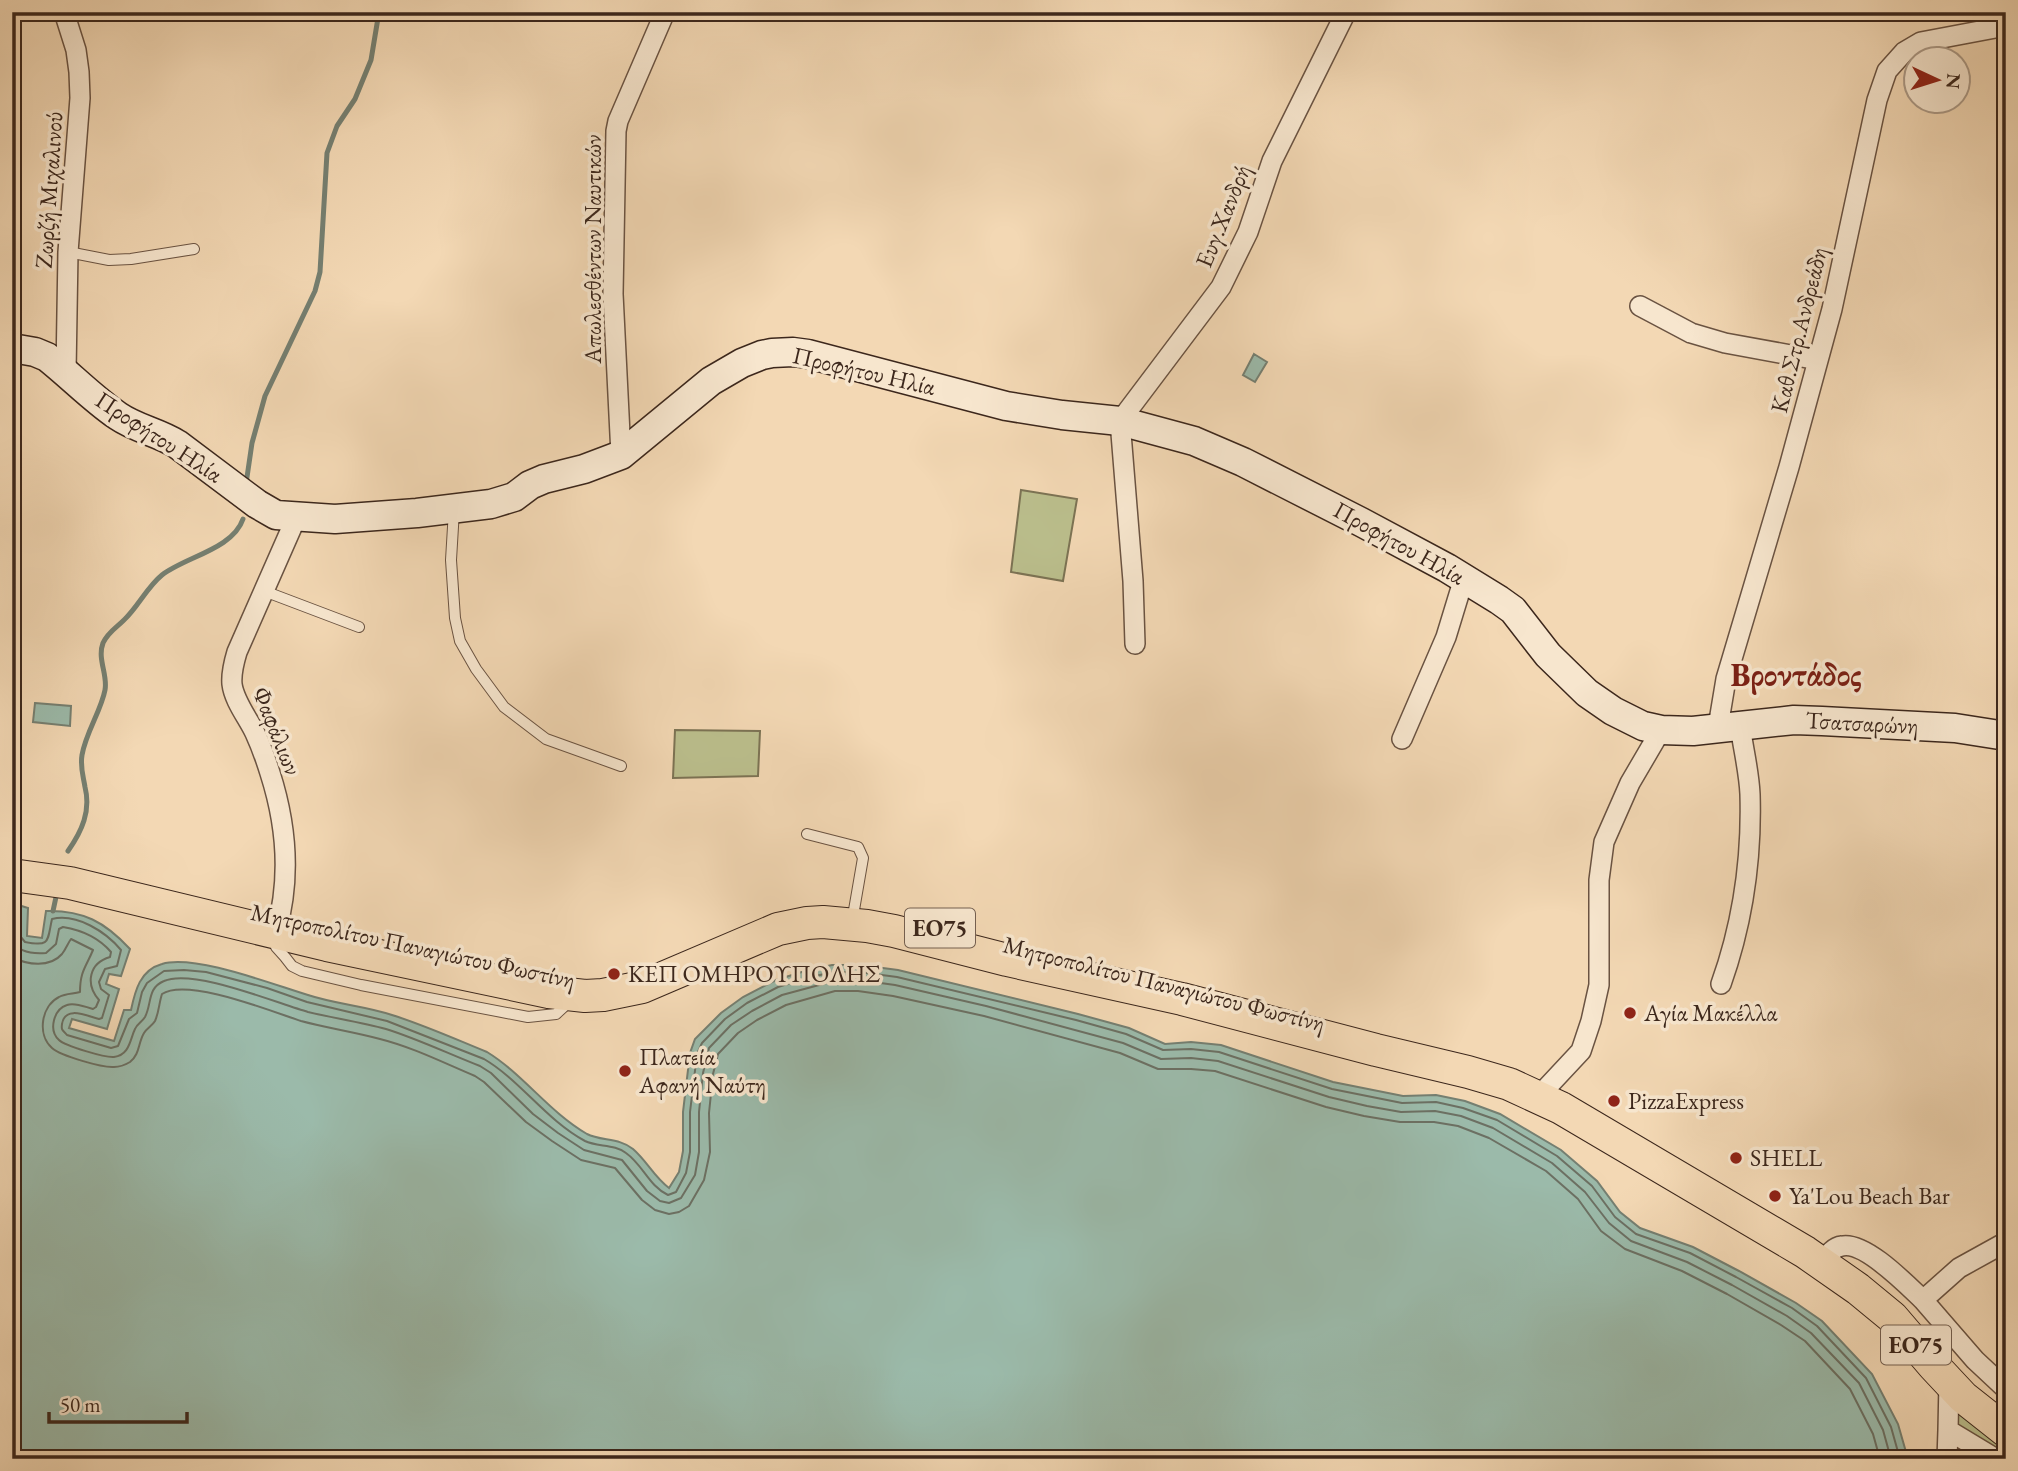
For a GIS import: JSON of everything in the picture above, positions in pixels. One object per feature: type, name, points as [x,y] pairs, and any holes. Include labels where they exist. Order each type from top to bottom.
[{"type":"main road","name":"Μητροπολίτου Παναγιώτου Φωστίνη","points":[[12,861],[73,870],[278,926],[525,987],[576,995],[603,995],[642,987],[778,929],[807,923],[852,924],[894,931],[1007,960],[1182,999],[1543,1092]]},
{"type":"main road","name":"Μητροπολίτου Παναγιώτου Φωστίνη","points":[[12,875],[70,883],[278,926],[583,982],[618,979],[637,974],[788,912],[815,909],[854,910],[898,917],[1018,949],[1187,986],[1514,1072],[1543,1092],[1695,1171],[1826,1259]]},
{"type":"main road","name":"ΕΟ75","points":[[1826,1259],[1892,1317],[1949,1382],[1980,1412],[2006,1431]]},
{"type":"main road","name":"ΕΟ75","points":[[1826,1259],[1866,1277],[1902,1308],[1973,1387],[2006,1414]]},
{"type":"street","name":"Ζωρζή Μιχαλινού","points":[[64,12],[76,50],[79,72],[79,111],[68,252],[66,372]]},
{"type":"street","name":"Απωλεσθέντων Ναυτικών","points":[[621,455],[612,294],[616,131],[665,12]]},
{"type":"street","name":"Ευγ.Χανδρή","points":[[1120,421],[1221,287],[1248,232],[1272,161],[1346,12]]},
{"type":"street","name":"Καθ.Στρ.Ανδρεάδη","points":[[1721,984],[1741,918],[1749,860],[1750,792],[1729,726],[1726,680],[1832,309],[1877,100],[1887,71],[1904,52],[1921,42],[2006,26]]},
{"type":"street","points":[[1640,306],[1691,333],[1726,343],[1818,360]]},
{"type":"street","name":"Προφήτου Ηλία","points":[[12,348],[47,357],[117,415],[140,428],[163,435],[276,515],[296,518],[335,519],[454,509],[504,501],[537,482],[621,455],[721,374],[762,355],[784,352],[808,354],[1006,406],[1120,421],[1215,449],[1350,516],[1464,578],[1513,610],[1548,655],[1587,693],[1613,711],[1643,726],[1661,730],[1693,731],[1729,726]]},
{"type":"street","points":[[1120,421],[1133,581],[1135,644]]},
{"type":"street","name":"Φαφάλιων","points":[[278,926],[285,894],[286,848],[282,815],[265,760],[232,685],[237,652],[296,518]]},
{"type":"street","points":[[1402,739],[1446,637],[1464,578]]},
{"type":"street","name":"Τσατσαρώνη","points":[[1729,726],[1822,720],[1955,728],[2006,736]]},
{"type":"street","points":[[1543,1092],[1581,1051],[1588,1031],[1599,985],[1598,880],[1604,842],[1630,783],[1661,730]]},
{"type":"street","points":[[1923,1300],[1959,1268],[2006,1242]]},
{"type":"street","points":[[1826,1259],[1838,1247],[1844,1245],[1860,1248],[1923,1300],[1975,1360],[2006,1389]]},
{"type":"street","points":[[1947,1459],[1949,1382]]},
{"type":"street","points":[[1948,1430],[1996,1459]]},
{"type":"lane","points":[[68,252],[109,260],[194,249]]},
{"type":"lane","points":[[454,509],[451,560],[454,618],[460,640],[476,669],[503,707],[546,739],[621,766]]},
{"type":"lane","points":[[264,591],[359,627]]},
{"type":"lane","points":[[807,834],[858,847],[863,858],[854,910]]},
{"type":"green space","points":[[1021,490],[1077,499],[1063,581],[1011,572]]},
{"type":"green space","points":[[675,730],[760,731],[758,776],[673,778]]},
{"type":"green space","points":[[1949,1382],[2006,1432],[2006,1459],[1951,1459],[1948,1430]]},
{"type":"water","points":[[1254,354],[1267,362],[1255,382],[1243,375]]},
{"type":"water","points":[[35,703],[71,706],[70,726],[33,722]]},
{"type":"water","points":[[12,903],[28,908],[27,936],[42,938],[46,911],[59,911],[82,915],[102,925],[130,949],[121,976],[109,974],[106,984],[119,989],[107,1029],[72,1019],[69,1028],[114,1041],[124,1010],[131,1010],[140,982],[148,971],[162,964],[194,963],[235,972],[318,998],[392,1015],[487,1052],[573,1125],[592,1136],[628,1145],[669,1188],[679,1172],[683,1151],[683,1112],[690,1053],[695,1039],[721,1013],[743,997],[776,980],[832,965],[860,965],[898,970],[1129,1028],[1165,1044],[1191,1042],[1221,1045],[1333,1082],[1403,1096],[1436,1095],[1465,1101],[1500,1114],[1561,1150],[1597,1181],[1620,1212],[1640,1228],[1693,1247],[1796,1303],[1822,1321],[1872,1374],[1898,1424],[1908,1459],[12,1459]]},
{"type":"waterway","points":[[246,484],[252,443],[265,396],[315,291],[320,272],[327,153],[337,126],[355,99],[371,60],[379,12]]},
{"type":"waterway","points":[[68,851],[86,813],[87,796],[81,759],[105,690],[101,655],[105,639],[162,575],[219,545],[238,529],[243,519]]},
{"type":"waterway","points":[[53,911],[56,897]]},
{"type":"place","name":"ΚΕΠ ΟΜΗΡΟΥΠΟΛΗΣ","points":[[614,974]]},
{"type":"place","name":"Αγία Μακέλλα","points":[[1630,1013]]},
{"type":"place","name":"Πλατεία Αφανή Ναύτη","points":[[625,1071]]},
{"type":"place","name":"PizzaExpress","points":[[1614,1101]]},
{"type":"place","name":"SHELL","points":[[1736,1158]]},
{"type":"place","name":"Ya'Lou Beach Bar","points":[[1775,1196]]},
{"type":"district","name":"Βροντάδος","points":[[1796,675]]}]
